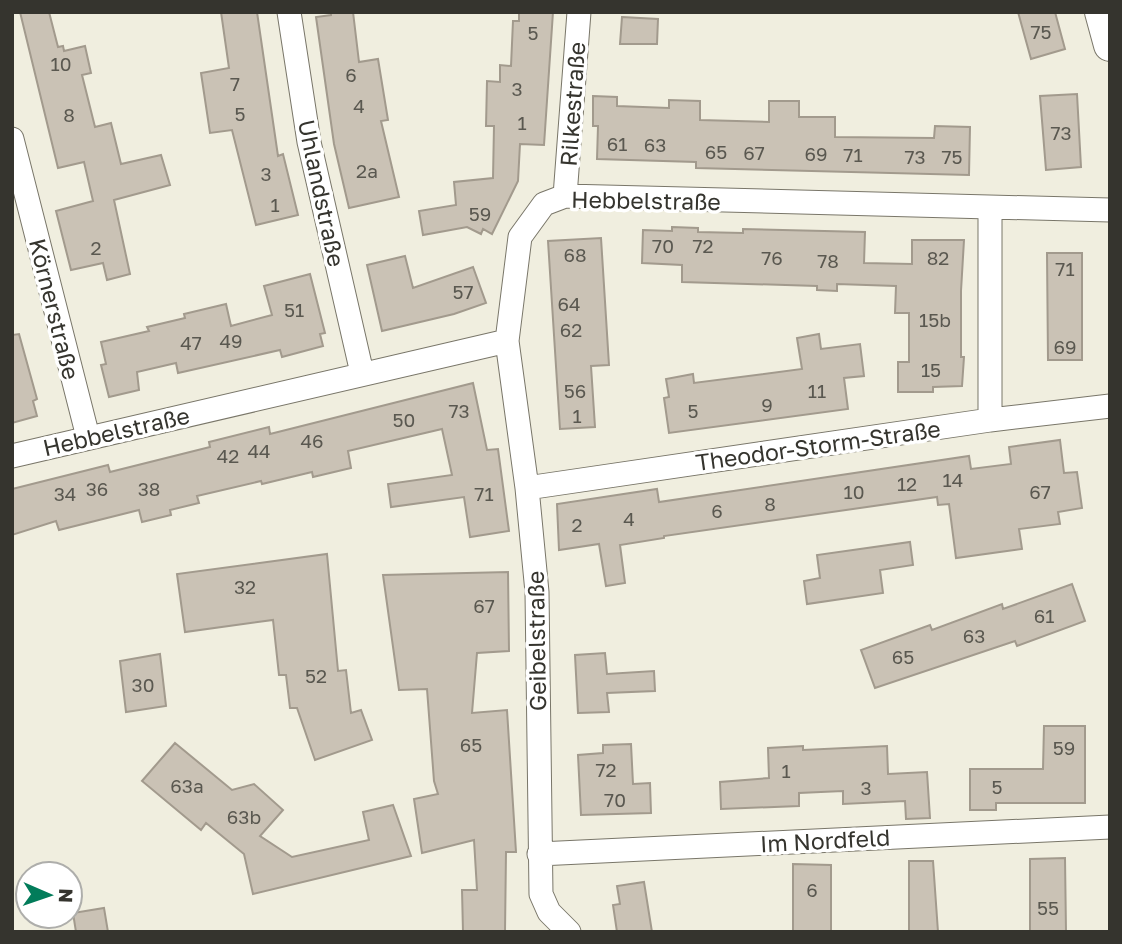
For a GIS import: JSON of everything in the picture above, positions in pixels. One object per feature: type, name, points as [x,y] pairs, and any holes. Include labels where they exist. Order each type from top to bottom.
[{"type":"street","name":"Uhlandstraße","points":[[289,12],[309,142],[362,373]]},
{"type":"street","name":"Rilkestraße","points":[[565,196],[579,12]]},
{"type":"street","points":[[1101,12],[1110,45]]},
{"type":"street","name":"Körnerstraße","points":[[12,139],[88,437]]},
{"type":"street","name":"Hebbelstraße","points":[[12,456],[507,341],[520,237],[544,204],[565,196],[1110,210]]},
{"type":"street","points":[[990,209],[990,420]]},
{"type":"street","name":"Geibelstraße","points":[[507,341],[527,488],[537,592],[541,894],[549,912],[569,932]]},
{"type":"street","name":"Theodor-Storm-Straße","points":[[527,488],[990,420],[1110,406]]},
{"type":"street","name":"Im Nordfeld","points":[[539,854],[1110,827]]},
{"type":"building","points":[[20,12],[49,12],[58,47],[63,46],[64,51],[85,46],[91,73],[82,75],[95,127],[111,123],[121,164],[161,155],[170,185],[114,200],[130,274],[107,280],[103,263],[71,270],[56,211],[93,201],[84,162],[58,168]]},
{"type":"building","points":[[221,12],[257,12],[278,156],[283,154],[298,215],[256,225],[232,130],[210,133],[201,73],[229,68]]},
{"type":"building","points":[[331,12],[353,12],[359,62],[378,59],[388,120],[381,121],[399,197],[349,208],[334,144],[316,17],[331,15]]},
{"type":"building","points":[[519,12],[553,12],[544,145],[520,144],[518,181],[492,234],[483,229],[481,234],[467,227],[423,235],[419,211],[456,205],[454,182],[493,178],[494,126],[486,126],[487,81],[500,82],[500,65],[511,66],[513,21],[519,21]]},
{"type":"building","points":[[1018,12],[1055,12],[1065,49],[1031,59]]},
{"type":"building","points":[[622,17],[658,19],[657,44],[620,44]]},
{"type":"building","points":[[1077,94],[1081,167],[1046,170],[1040,96]]},
{"type":"building","points":[[593,96],[617,97],[617,106],[669,108],[669,100],[700,101],[700,120],[769,122],[769,101],[799,101],[799,117],[835,117],[835,137],[934,138],[935,126],[970,127],[969,175],[696,168],[696,162],[597,159],[598,126],[593,126]]},
{"type":"building","points":[[672,227],[698,228],[698,232],[743,233],[743,229],[865,232],[864,263],[912,264],[912,240],[964,240],[961,291],[961,357],[964,357],[962,386],[933,387],[933,392],[898,392],[898,362],[909,362],[909,313],[895,313],[896,286],[837,284],[837,291],[817,290],[817,286],[682,282],[682,265],[642,263],[643,230],[672,231]]},
{"type":"building","points":[[601,238],[609,365],[591,366],[595,427],[560,429],[548,241]]},
{"type":"building","points":[[1047,253],[1082,253],[1082,360],[1048,360]]},
{"type":"building","points":[[405,256],[413,288],[473,267],[486,303],[454,314],[382,331],[367,265]]},
{"type":"building","points":[[310,274],[325,333],[320,334],[323,346],[282,357],[280,350],[178,373],[176,363],[137,372],[139,390],[109,397],[101,365],[106,364],[101,342],[149,331],[147,327],[185,318],[184,314],[226,304],[231,326],[272,315],[264,286]]},
{"type":"building","points":[[19,334],[37,399],[33,401],[37,416],[12,423],[12,335]]},
{"type":"building","points":[[819,334],[821,349],[860,344],[864,376],[844,378],[848,409],[669,433],[664,398],[669,397],[666,379],[693,374],[694,383],[802,369],[797,338]]},
{"type":"building","points":[[473,383],[487,450],[498,449],[509,531],[470,537],[464,497],[391,507],[388,484],[452,475],[442,429],[348,451],[351,468],[313,477],[312,472],[262,484],[261,481],[197,496],[199,503],[170,510],[171,515],[142,522],[139,510],[59,530],[56,521],[12,535],[12,489],[108,465],[110,472],[210,447],[209,442],[269,427],[270,434]]},
{"type":"building","points":[[1060,440],[1064,473],[1077,472],[1082,508],[1058,512],[1060,524],[1019,529],[1022,549],[956,558],[949,504],[938,505],[937,497],[664,536],[620,545],[625,583],[606,586],[599,544],[559,550],[557,504],[657,489],[659,502],[969,456],[971,469],[1011,464],[1009,447]]},
{"type":"building","points":[[910,542],[913,565],[880,570],[883,593],[807,604],[804,581],[820,578],[817,555]]},
{"type":"building","points":[[327,554],[338,671],[346,670],[351,713],[361,710],[372,740],[315,760],[297,708],[290,708],[286,675],[279,675],[273,620],[185,632],[177,574]]},
{"type":"building","points":[[508,572],[509,651],[477,653],[472,713],[507,710],[516,852],[506,852],[505,932],[463,932],[462,890],[477,890],[474,840],[422,853],[414,799],[438,794],[434,781],[427,689],[399,690],[383,575]]},
{"type":"building","points":[[1072,584],[1085,621],[1017,646],[1015,641],[875,688],[861,650],[930,625],[932,630],[1002,604],[1003,609]]},
{"type":"building","points":[[605,653],[607,674],[654,671],[655,691],[607,693],[609,712],[578,713],[575,655]]},
{"type":"building","points":[[160,654],[166,706],[126,712],[120,661]]},
{"type":"building","points":[[1044,726],[1085,726],[1085,803],[996,803],[996,810],[970,810],[970,769],[1043,769]]},
{"type":"building","points":[[175,743],[232,790],[254,784],[283,810],[260,836],[292,857],[369,840],[363,812],[393,805],[411,856],[253,894],[244,854],[206,823],[201,830],[142,781]]},
{"type":"building","points":[[631,744],[633,784],[650,783],[651,813],[581,815],[578,755],[603,753],[603,745]]},
{"type":"building","points":[[803,746],[803,750],[887,746],[888,774],[927,772],[930,818],[906,819],[905,801],[843,804],[843,791],[799,793],[799,806],[721,809],[720,782],[769,778],[768,748]]},
{"type":"building","points":[[1065,858],[1066,932],[1030,932],[1030,859]]},
{"type":"building","points":[[909,861],[933,861],[938,932],[909,932]]},
{"type":"building","points":[[793,864],[831,865],[831,932],[793,932]]},
{"type":"building","points":[[644,882],[652,932],[617,932],[613,905],[620,904],[617,886]]},
{"type":"building","points":[[104,908],[108,932],[76,932],[84,930],[84,911]]}]
